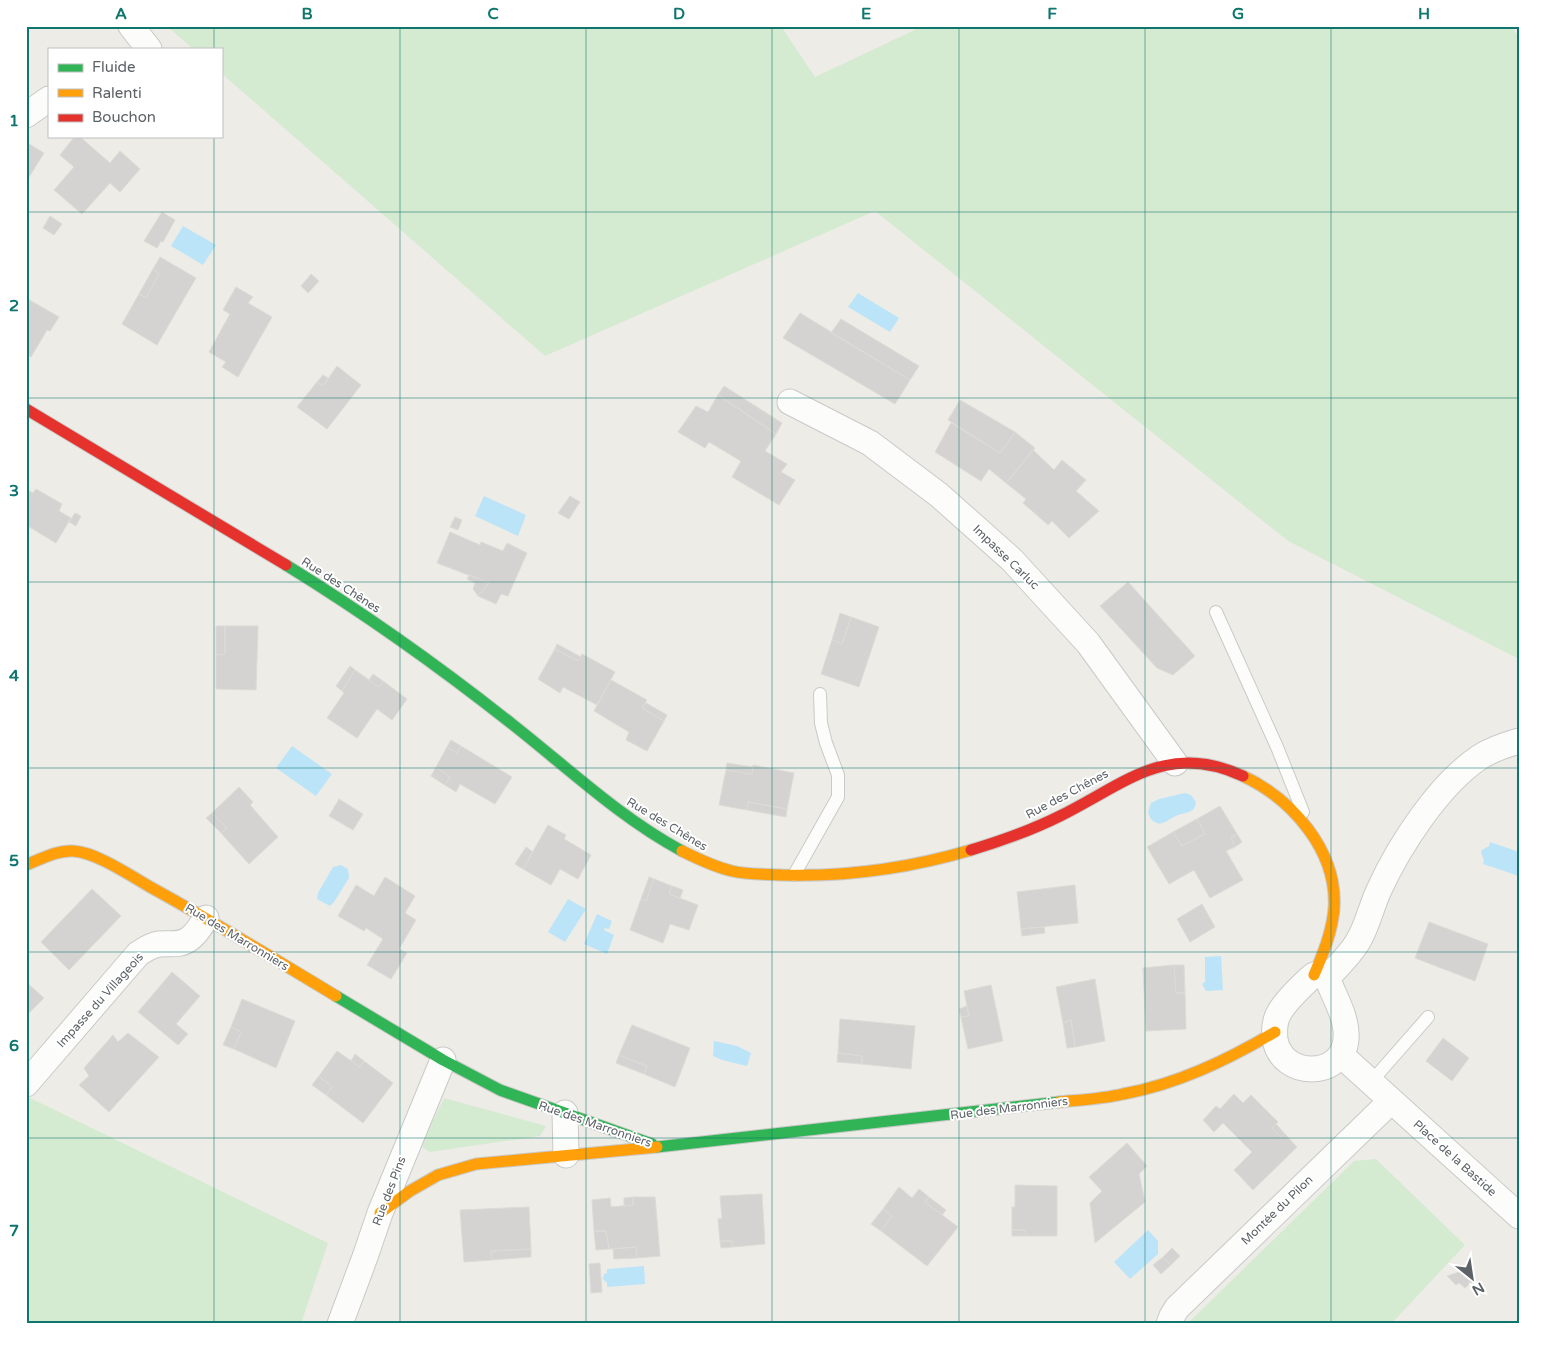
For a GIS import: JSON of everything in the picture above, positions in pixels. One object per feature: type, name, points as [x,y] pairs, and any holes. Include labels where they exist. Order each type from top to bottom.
[{"type":"street","points":[[131,26],[148,48]]},
{"type":"street","points":[[26,115],[48,99]]},
{"type":"street","name":"Impasse Carluc","points":[[790,402],[870,443],[897,462],[971,523],[1012,560],[1088,643],[1175,763]]},
{"type":"street","name":"Rue des Chênes","points":[[26,409],[341,599],[513,725],[605,801],[639,826],[696,859],[714,867],[753,874],[813,875],[868,872],[959,854],[1018,834],[1078,806],[1126,779],[1156,768],[1175,763],[1208,764],[1237,773],[1254,781],[1293,810],[1311,833],[1326,861],[1333,884],[1334,897],[1332,925],[1320,976]]},
{"type":"street","points":[[1320,976],[1346,1028],[1346,1040],[1341,1055],[1325,1067],[1313,1070],[1301,1069],[1281,1055],[1276,1044],[1276,1017],[1282,1008],[1358,942],[1383,881],[1411,834],[1439,796],[1479,758],[1504,745],[1519,741]]},
{"type":"street","name":"Rue des Marronniers","points":[[26,865],[60,852],[84,853],[120,869],[206,918],[443,1060],[507,1094],[662,1147],[1121,1095],[1161,1085],[1206,1070],[1275,1032]]},
{"type":"street","name":"Impasse du Villageois","points":[[26,1084],[138,954],[150,946],[178,944],[188,941],[195,935],[206,918]]},
{"type":"street","points":[[1341,1055],[1391,1100]]},
{"type":"street","name":"Rue des Pins","points":[[342,1322],[380,1213],[443,1060]]},
{"type":"street","name":"Place de la Bastide","points":[[1391,1100],[1519,1216]]},
{"type":"street","name":"Montée du Pilon","points":[[1169,1324],[1177,1308],[1391,1100]]},
{"type":"street","points":[[565,1113],[566,1155]]},
{"type":"street","points":[[380,1213],[429,1180],[452,1170],[476,1164],[662,1147]]},
{"type":"lane","points":[[1216,612],[1278,747],[1311,833]]},
{"type":"lane","points":[[794,875],[838,797],[838,775],[826,744],[821,723],[820,694]]},
{"type":"lane","points":[[1371,1082],[1428,1017]]},
{"type":"green space","points":[[167,26],[781,26],[815,77],[923,26],[1511,26],[1519,37],[1519,659],[1288,541],[875,211],[545,356],[222,74],[222,48],[192,48]]},
{"type":"green space","points":[[26,1096],[328,1243],[301,1324],[26,1324]]},
{"type":"green space","points":[[444,1098],[546,1126],[540,1136],[430,1152],[423,1148],[422,1143]]},
{"type":"green space","points":[[1376,1159],[1465,1245],[1391,1324],[1187,1324],[1354,1161]]},
{"type":"water","points":[[183,226],[216,245],[203,265],[171,246]]},
{"type":"water","points":[[858,293],[899,318],[890,332],[848,307]]},
{"type":"water","points":[[484,496],[526,515],[518,536],[475,516]]},
{"type":"water","points":[[292,746],[332,774],[316,796],[276,768]]},
{"type":"water","points":[[1185,793],[1191,795],[1196,802],[1192,810],[1161,823],[1157,823],[1150,818],[1148,812],[1151,803],[1159,799]]},
{"type":"water","points":[[1490,842],[1519,852],[1519,876],[1483,864],[1484,860],[1481,853],[1482,850],[1489,846]]},
{"type":"water","points":[[341,865],[348,869],[349,878],[330,906],[317,899],[318,893],[333,867]]},
{"type":"water","points":[[568,899],[586,909],[565,942],[548,932]]},
{"type":"water","points":[[597,914],[612,921],[609,929],[605,928],[604,930],[614,935],[607,954],[584,944]]},
{"type":"water","points":[[1221,956],[1223,990],[1206,991],[1202,984],[1205,982],[1205,957]]},
{"type":"water","points":[[714,1041],[737,1046],[751,1053],[747,1066],[713,1056]]},
{"type":"water","points":[[1148,1230],[1158,1241],[1158,1254],[1130,1279],[1114,1262]]},
{"type":"water","points":[[644,1266],[645,1284],[607,1287],[607,1283],[603,1279],[607,1269]]},
{"type":"building","points":[[73,138],[81,138],[110,163],[120,151],[140,169],[120,192],[110,183],[82,214],[54,190],[74,167],[60,155]]},
{"type":"building","points":[[26,142],[44,153],[26,182]]},
{"type":"building","points":[[162,212],[175,220],[163,242],[161,241],[157,248],[144,241]]},
{"type":"building","points":[[50,216],[62,224],[54,235],[43,228]]},
{"type":"building","points":[[160,257],[196,278],[157,345],[122,324],[139,294],[146,298],[159,274],[153,269]]},
{"type":"building","points":[[153,269],[159,274],[146,298],[139,294]]},
{"type":"building","points":[[311,274],[319,281],[308,293],[301,286]]},
{"type":"building","points":[[236,287],[253,297],[248,303],[272,317],[238,377],[222,367],[226,362],[209,352],[230,314],[223,310]]},
{"type":"building","points":[[26,298],[59,317],[50,331],[47,330],[31,357],[26,354]]},
{"type":"building","points":[[800,313],[910,380],[895,404],[783,338]]},
{"type":"building","points":[[841,319],[919,366],[910,380],[831,333]]},
{"type":"building","points":[[337,366],[361,385],[327,429],[297,407],[317,382],[323,386]]},
{"type":"building","points":[[323,375],[328,378],[323,386],[317,382]]},
{"type":"building","points":[[724,386],[782,423],[776,434],[718,395]]},
{"type":"building","points":[[718,395],[776,434],[765,451],[787,464],[781,472],[795,480],[779,505],[732,477],[741,461],[709,442],[705,448],[678,432],[696,406],[708,412]]},
{"type":"building","points":[[960,400],[1015,432],[1000,453],[948,420]]},
{"type":"building","points":[[951,423],[1000,453],[1015,432],[1035,448],[1006,483],[989,469],[981,481],[935,452]]},
{"type":"building","points":[[1033,450],[1054,470],[1062,460],[1086,480],[1076,491],[1099,511],[1069,538],[1052,521],[1048,525],[1023,503],[1026,499],[1006,483]]},
{"type":"building","points":[[26,489],[33,493],[36,489],[62,504],[59,511],[71,518],[56,543],[26,525]]},
{"type":"building","points":[[570,496],[580,502],[569,519],[558,513]]},
{"type":"building","points":[[75,513],[81,516],[76,526],[69,522]]},
{"type":"building","points":[[455,517],[462,520],[458,530],[450,527]]},
{"type":"building","points":[[450,532],[480,545],[481,542],[503,551],[507,543],[527,553],[508,596],[501,594],[496,604],[478,596],[489,583],[437,563]]},
{"type":"building","points":[[470,575],[489,583],[478,596],[473,589],[475,583],[467,579]]},
{"type":"building","points":[[1128,582],[1195,656],[1173,675],[1157,668],[1100,606]]},
{"type":"building","points":[[840,613],[851,617],[842,644],[832,640]]},
{"type":"building","points":[[851,617],[879,627],[859,687],[821,674],[832,640],[842,644]]},
{"type":"building","points":[[216,626],[225,626],[225,654],[216,655]]},
{"type":"building","points":[[225,626],[258,626],[256,690],[216,689],[216,655],[225,654]]},
{"type":"building","points":[[557,644],[581,657],[578,661],[555,649]]},
{"type":"building","points":[[555,649],[578,661],[582,654],[615,672],[597,705],[563,687],[560,693],[538,679]]},
{"type":"building","points":[[350,666],[355,670],[342,691],[336,686]]},
{"type":"building","points":[[355,670],[379,687],[383,681],[407,699],[392,720],[377,709],[357,738],[327,718],[344,693],[342,691]]},
{"type":"building","points":[[373,674],[383,681],[379,687],[369,680]]},
{"type":"building","points":[[611,680],[647,700],[642,708],[664,721],[647,751],[626,740],[629,732],[594,711]]},
{"type":"building","points":[[646,703],[667,715],[664,721],[642,708]]},
{"type":"building","points":[[451,740],[461,746],[457,753],[447,747]]},
{"type":"building","points":[[461,746],[512,777],[495,804],[460,784],[456,792],[445,785],[450,777],[436,767],[447,747],[457,753]]},
{"type":"building","points":[[727,763],[753,767],[752,774],[726,770]]},
{"type":"building","points":[[753,765],[794,773],[787,809],[748,802],[747,810],[719,805],[726,770],[752,774]]},
{"type":"building","points":[[436,767],[450,777],[445,785],[431,776]]},
{"type":"building","points":[[239,787],[253,802],[250,805],[278,837],[249,864],[221,833],[227,828],[212,813]]},
{"type":"building","points":[[339,799],[363,814],[353,830],[329,816]]},
{"type":"building","points":[[748,802],[787,809],[786,817],[747,810]]},
{"type":"building","points":[[1220,806],[1237,834],[1231,838],[1235,847],[1226,851],[1243,880],[1210,898],[1194,870],[1169,884],[1147,847],[1173,832],[1182,846],[1205,834],[1197,819]]},
{"type":"building","points":[[212,813],[227,828],[221,833],[206,818]]},
{"type":"building","points":[[1197,819],[1205,834],[1182,846],[1173,832]]},
{"type":"building","points":[[548,825],[566,835],[564,839],[591,855],[578,879],[560,869],[551,885],[523,869]]},
{"type":"building","points":[[1237,834],[1242,842],[1235,847],[1231,838]]},
{"type":"building","points":[[526,847],[533,852],[523,869],[515,864]]},
{"type":"building","points":[[385,877],[415,896],[405,913],[416,920],[399,949],[407,953],[391,979],[367,965],[383,939],[366,928],[364,931],[338,916],[356,885],[374,896]]},
{"type":"building","points":[[649,877],[654,879],[646,901],[641,899]]},
{"type":"building","points":[[654,879],[672,886],[669,894],[698,905],[689,930],[670,924],[663,943],[630,930],[641,899],[646,901]]},
{"type":"building","points":[[1075,885],[1078,923],[1021,929],[1017,892]]},
{"type":"building","points":[[672,886],[683,890],[680,898],[669,894]]},
{"type":"building","points":[[92,889],[121,916],[69,970],[41,942]]},
{"type":"building","points":[[1202,904],[1215,927],[1190,942],[1177,919]]},
{"type":"building","points":[[1429,922],[1488,944],[1475,981],[1415,958]]},
{"type":"building","points":[[1044,927],[1045,933],[1022,936],[1021,929]]},
{"type":"building","points":[[1174,965],[1176,993],[1185,993],[1186,1029],[1146,1031],[1143,968]]},
{"type":"building","points":[[1174,965],[1184,965],[1185,993],[1176,993]]},
{"type":"building","points":[[172,972],[200,996],[176,1024],[188,1034],[178,1045],[138,1012]]},
{"type":"building","points":[[1095,979],[1105,1041],[1075,1047],[1071,1020],[1063,1023],[1056,987]]},
{"type":"building","points":[[26,982],[44,998],[26,1016]]},
{"type":"building","points":[[991,985],[1003,1041],[968,1049],[961,1017],[969,1016],[964,991]]},
{"type":"building","points":[[242,999],[295,1021],[276,1068],[234,1049],[241,1032],[231,1027]]},
{"type":"building","points":[[967,1006],[969,1016],[961,1017],[959,1009]]},
{"type":"building","points":[[840,1019],[915,1026],[911,1069],[862,1064],[862,1056],[838,1053]]},
{"type":"building","points":[[1071,1020],[1075,1047],[1067,1048],[1063,1023]]},
{"type":"building","points":[[632,1025],[690,1048],[675,1087],[644,1074],[647,1066],[619,1055]]},
{"type":"building","points":[[231,1027],[241,1032],[234,1049],[223,1045]]},
{"type":"building","points":[[128,1033],[159,1057],[109,1112],[79,1085],[89,1076],[84,1068],[113,1035],[118,1042]]},
{"type":"building","points":[[1443,1038],[1469,1058],[1452,1081],[1426,1061]]},
{"type":"building","points":[[337,1051],[360,1067],[364,1061],[393,1083],[363,1123],[326,1095],[332,1087],[319,1076]]},
{"type":"building","points":[[838,1053],[862,1056],[862,1064],[837,1062]]},
{"type":"building","points":[[355,1054],[364,1061],[360,1067],[351,1061]]},
{"type":"building","points":[[619,1055],[647,1066],[644,1074],[616,1063]]},
{"type":"building","points":[[319,1076],[332,1087],[326,1095],[312,1085]]},
{"type":"building","points":[[1234,1094],[1243,1103],[1251,1095],[1278,1122],[1272,1128],[1281,1138],[1285,1134],[1297,1147],[1253,1190],[1234,1170],[1252,1152],[1223,1123],[1214,1132],[1203,1120],[1216,1106],[1220,1109]]},
{"type":"building","points":[[1276,1124],[1285,1134],[1281,1138],[1272,1128]]},
{"type":"building","points":[[1127,1143],[1147,1166],[1139,1174],[1145,1202],[1095,1243],[1090,1203],[1102,1191],[1089,1177]]},
{"type":"building","points":[[1015,1185],[1057,1186],[1057,1236],[1026,1236],[1025,1230],[1012,1230],[1012,1207],[1015,1207]]},
{"type":"building","points":[[899,1187],[912,1198],[919,1189],[929,1197],[925,1202],[958,1227],[927,1266],[881,1231],[892,1216],[883,1209]]},
{"type":"building","points":[[762,1194],[765,1244],[733,1247],[732,1241],[720,1241],[718,1219],[722,1218],[720,1196]]},
{"type":"building","points":[[633,1197],[633,1205],[624,1206],[624,1198]]},
{"type":"building","points":[[633,1197],[655,1197],[660,1256],[637,1258],[636,1247],[609,1249],[606,1231],[594,1231],[592,1200],[610,1198],[611,1207],[633,1205]]},
{"type":"building","points":[[929,1197],[946,1210],[942,1215],[925,1202]]},
{"type":"building","points":[[529,1207],[531,1249],[491,1251],[492,1260],[464,1262],[460,1210]]},
{"type":"building","points":[[883,1209],[892,1216],[881,1231],[871,1224]]},
{"type":"building","points":[[1012,1230],[1025,1230],[1026,1236],[1012,1236]]},
{"type":"building","points":[[594,1231],[606,1231],[609,1249],[596,1250]]},
{"type":"building","points":[[720,1241],[732,1241],[733,1247],[721,1248]]},
{"type":"building","points":[[636,1247],[637,1258],[614,1259],[613,1249]]},
{"type":"building","points":[[1172,1248],[1180,1256],[1171,1265],[1163,1257]]},
{"type":"building","points":[[531,1249],[531,1257],[492,1260],[491,1251]]},
{"type":"building","points":[[1163,1257],[1171,1265],[1161,1274],[1153,1265]]},
{"type":"building","points":[[600,1263],[602,1292],[591,1293],[589,1264]]},
{"type":"building","points":[[1462,1271],[1473,1281],[1465,1288],[1459,1283],[1456,1285],[1447,1276]]},
{"type":"traffic: fast","points":[[286,565],[373,621],[429,661],[512,724],[615,807],[659,838],[682,851]]},
{"type":"traffic: fast","points":[[336,996],[443,1060],[500,1090],[652,1144]]},
{"type":"traffic: fast","points":[[657,1147],[1059,1102]]},
{"type":"traffic: slow","points":[[1243,776],[1278,798],[1294,813],[1320,847],[1328,867],[1333,888],[1333,918],[1327,943],[1314,975]]},
{"type":"traffic: slow","points":[[682,851],[713,865],[738,872],[806,875],[877,870],[925,862],[971,850]]},
{"type":"traffic: slow","points":[[26,865],[49,855],[67,851],[82,852],[103,860],[336,996]]},
{"type":"traffic: slow","points":[[1059,1102],[1107,1097],[1163,1084],[1202,1070],[1275,1032]]},
{"type":"traffic: slow","points":[[380,1213],[410,1191],[438,1175],[476,1164],[657,1147]]},
{"type":"traffic: jam","points":[[26,409],[286,565]]},
{"type":"traffic: jam","points":[[971,850],[1038,826],[1126,780],[1168,765],[1191,763],[1216,766],[1243,776]]}]
